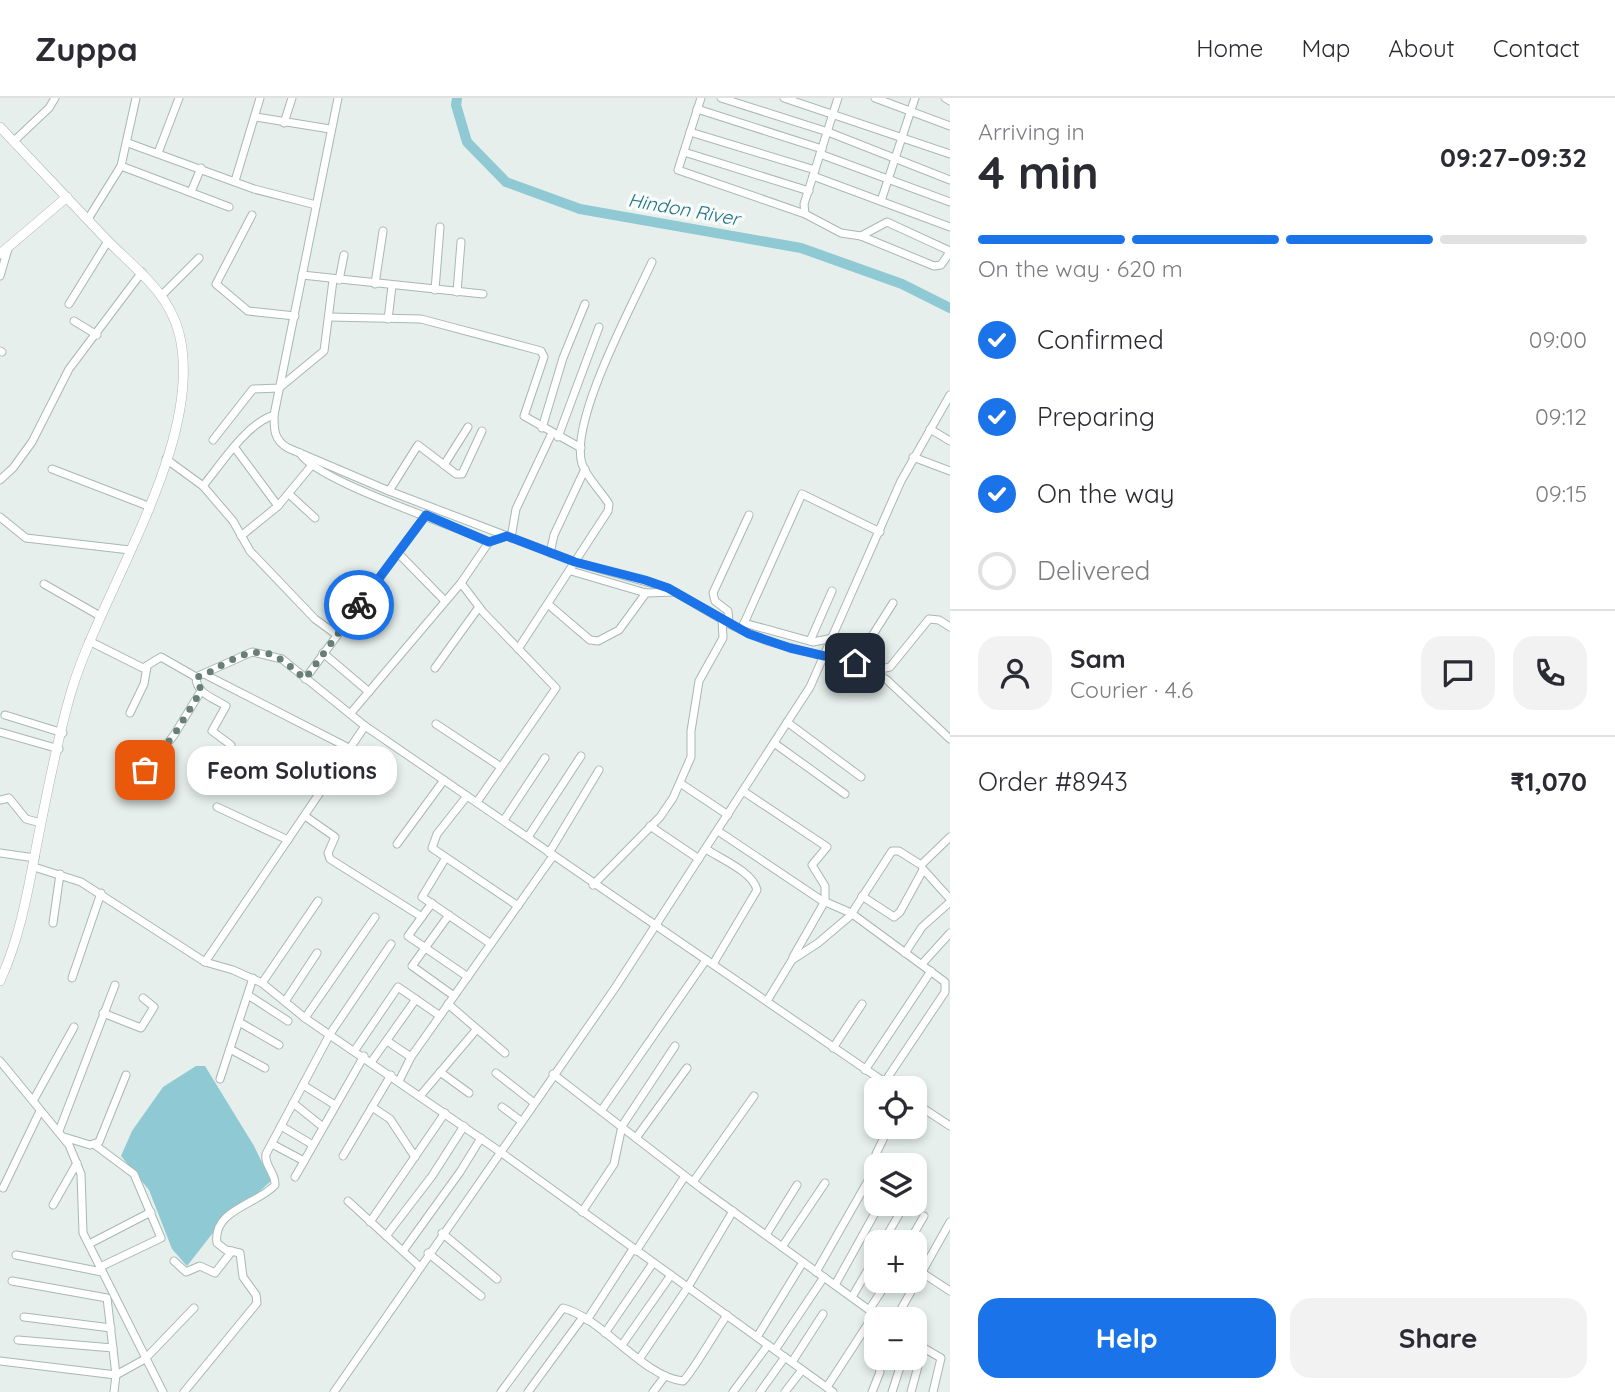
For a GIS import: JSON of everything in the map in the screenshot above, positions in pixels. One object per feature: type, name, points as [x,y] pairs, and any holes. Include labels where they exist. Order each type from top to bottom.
[{"type":"street","points":[[14,141],[49,108],[55,98]]},
{"type":"street","points":[[88,219],[121,166],[136,98]]},
{"type":"street","points":[[158,153],[179,98]]},
{"type":"street","points":[[235,181],[261,98]]},
{"type":"street","points":[[284,123],[292,98]]},
{"type":"street","points":[[338,98],[274,415],[274,429],[278,440],[389,491],[509,537],[575,562],[645,580],[674,592],[726,621],[810,641],[822,642],[833,638]]},
{"type":"street","points":[[701,98],[678,170],[681,173],[806,214],[841,233],[861,236],[934,266],[942,265],[949,256],[887,222],[861,236]]},
{"type":"street","points":[[721,98],[828,132],[950,180]]},
{"type":"street","points":[[784,98],[834,112],[950,154]]},
{"type":"street","points":[[806,214],[808,191],[838,98]]},
{"type":"street","points":[[875,98],[950,127]]},
{"type":"street","points":[[881,201],[915,98]]},
{"type":"street","points":[[945,98],[950,101]]},
{"type":"street","points":[[697,109],[821,152],[950,202]]},
{"type":"street","points":[[256,117],[330,129]]},
{"type":"street","points":[[0,127],[108,241],[142,272],[161,296],[178,332],[183,363],[179,410],[166,459],[130,550],[89,641],[72,689],[19,933],[0,982]]},
{"type":"street","points":[[690,132],[814,173],[950,227]]},
{"type":"street","points":[[128,143],[235,181],[316,205]]},
{"type":"street","points":[[684,152],[808,191]]},
{"type":"street","points":[[121,166],[229,207]]},
{"type":"street","points":[[191,192],[201,167]]},
{"type":"street","points":[[0,276],[4,252],[42,215],[67,197]]},
{"type":"street","points":[[252,215],[216,284],[248,311],[295,316]]},
{"type":"street","points":[[435,290],[439,227]]},
{"type":"street","points":[[375,284],[383,231]]},
{"type":"street","points":[[69,304],[108,241]]},
{"type":"street","points":[[457,292],[461,242]]},
{"type":"street","points":[[213,440],[253,389],[279,388],[324,351],[336,280],[344,255]]},
{"type":"street","points":[[161,296],[199,258]]},
{"type":"street","points":[[518,649],[608,511],[609,504],[585,469],[581,448],[592,400],[604,365],[652,262]]},
{"type":"street","points":[[0,480],[26,451],[42,424],[57,387],[82,350],[97,335],[142,272]]},
{"type":"street","points":[[302,275],[483,294]]},
{"type":"street","points":[[388,319],[393,286]]},
{"type":"street","points":[[542,428],[563,358],[585,304]]},
{"type":"street","points":[[329,317],[421,319],[541,351],[544,357],[524,416],[581,448]]},
{"type":"street","points":[[74,321],[97,335]]},
{"type":"street","points":[[509,537],[516,509],[555,435],[599,327]]},
{"type":"street","points":[[334,1392],[656,927],[787,722],[826,656],[913,457],[950,394]]},
{"type":"street","points":[[203,486],[261,419],[274,415]]},
{"type":"street","points":[[444,465],[468,427]]},
{"type":"street","points":[[930,429],[950,441]]},
{"type":"street","points":[[389,491],[415,446],[421,446],[456,474],[462,474],[482,431]]},
{"type":"street","points":[[235,448],[278,506]]},
{"type":"street","points":[[300,452],[312,465],[358,488],[489,542],[509,537]]},
{"type":"street","points":[[913,457],[950,471]]},
{"type":"street","points":[[166,459],[203,486],[233,521],[250,551],[288,592],[337,635]]},
{"type":"street","points":[[241,536],[278,506],[312,465]]},
{"type":"street","points":[[52,469],[148,506]]},
{"type":"street","points":[[551,553],[554,536],[585,469]]},
{"type":"street","points":[[289,494],[315,518]]},
{"type":"street","points":[[743,626],[796,501],[802,494],[880,532]]},
{"type":"street","points":[[305,679],[426,515]]},
{"type":"street","points":[[593,885],[666,809],[691,757],[691,731],[699,681],[723,638],[728,611],[715,601],[713,593],[749,515]]},
{"type":"street","points":[[0,517],[26,538],[130,550]]},
{"type":"street","points":[[350,714],[461,583],[489,542]]},
{"type":"street","points":[[398,554],[445,601]]},
{"type":"street","points":[[571,571],[646,593],[674,592]]},
{"type":"street","points":[[461,583],[479,607],[552,683],[556,692],[477,802]]},
{"type":"street","points":[[44,584],[100,616]]},
{"type":"street","points":[[810,641],[832,591]]},
{"type":"street","points":[[549,605],[590,640],[598,642],[619,630],[646,593]]},
{"type":"street","points":[[871,671],[867,644],[893,604]]},
{"type":"street","points":[[435,668],[479,607]]},
{"type":"street","points":[[871,671],[890,667],[929,619],[939,620],[950,627]]},
{"type":"street","points":[[743,626],[779,645],[826,656],[871,671],[887,680],[950,739]]},
{"type":"street","points":[[89,641],[143,668],[158,658],[166,658],[197,677],[201,691],[227,708],[212,731],[228,742],[232,749],[218,774]]},
{"type":"street","points":[[197,677],[206,675],[244,654],[260,652],[282,659],[365,726],[874,1076]]},
{"type":"street","points":[[323,653],[369,692]]},
{"type":"street","points":[[131,713],[144,684],[147,667]]},
{"type":"street","points":[[206,675],[349,748]]},
{"type":"street","points":[[135,785],[174,735],[201,691]]},
{"type":"street","points":[[5,715],[63,733]]},
{"type":"street","points":[[787,722],[861,777]]},
{"type":"street","points":[[436,724],[501,767]]},
{"type":"street","points":[[205,962],[365,726]]},
{"type":"street","points":[[0,732],[59,749]]},
{"type":"street","points":[[774,743],[845,794]]},
{"type":"street","points":[[253,755],[323,786]]},
{"type":"street","points":[[528,836],[582,756]]},
{"type":"street","points":[[504,820],[545,758]]},
{"type":"street","points":[[398,1081],[411,1057],[518,906],[598,770]]},
{"type":"street","points":[[397,844],[444,780]]},
{"type":"street","points":[[680,783],[728,815]]},
{"type":"street","points":[[744,790],[825,844],[825,851],[812,865],[825,886],[824,901],[767,1001]]},
{"type":"street","points":[[467,796],[432,844],[432,848],[444,859],[518,906]]},
{"type":"street","points":[[0,800],[9,798],[26,819],[41,823]]},
{"type":"street","points":[[217,807],[288,840]]},
{"type":"street","points":[[305,816],[335,837],[328,853],[330,859],[422,917]]},
{"type":"street","points":[[650,826],[699,859]]},
{"type":"street","points":[[718,831],[824,901],[851,914],[922,964],[948,986],[889,1076]]},
{"type":"street","points":[[862,896],[894,917],[900,912],[922,868],[950,837]]},
{"type":"street","points":[[601,1111],[709,962],[757,890],[755,882],[706,849]]},
{"type":"street","points":[[792,960],[818,943],[851,914],[892,850],[899,851],[922,868],[950,901],[922,927],[905,953]]},
{"type":"street","points":[[0,853],[34,863],[101,893],[205,962],[262,983],[305,1018],[372,1061],[481,1138],[830,1390],[864,1327]]},
{"type":"street","points":[[444,859],[422,897],[491,944]]},
{"type":"street","points":[[53,923],[60,874]]},
{"type":"street","points":[[72,978],[101,893]]},
{"type":"street","points":[[262,983],[318,901]]},
{"type":"street","points":[[432,903],[408,936],[468,977]]},
{"type":"street","points":[[449,915],[412,966],[454,996]]},
{"type":"street","points":[[305,1018],[375,917]]},
{"type":"street","points":[[922,964],[950,933]]},
{"type":"street","points":[[184,1392],[257,1303],[256,1295],[243,1277],[240,1253],[218,1243],[217,1236],[228,1216],[275,1185],[275,1177],[265,1161],[272,1144],[330,1034],[391,944]]},
{"type":"street","points":[[286,1000],[317,953]]},
{"type":"street","points":[[865,1070],[931,971]]},
{"type":"street","points":[[220,1079],[253,978]]},
{"type":"street","points":[[61,1134],[115,985]]},
{"type":"street","points":[[355,1050],[398,987],[440,1016]]},
{"type":"street","points":[[247,995],[288,1021]]},
{"type":"street","points":[[103,1013],[141,1028],[153,1007],[144,999]]},
{"type":"street","points":[[372,1061],[416,999]]},
{"type":"street","points":[[449,1004],[505,1053]]},
{"type":"street","points":[[834,1048],[862,1004]]},
{"type":"street","points":[[239,1022],[279,1045]]},
{"type":"street","points":[[33,1101],[74,1027]]},
{"type":"street","points":[[421,1096],[476,1030]]},
{"type":"street","points":[[387,1041],[411,1057]]},
{"type":"street","points":[[582,1212],[614,1164],[622,1126],[675,1046]]},
{"type":"street","points":[[230,1049],[265,1068]]},
{"type":"street","points":[[295,1177],[364,1056]]},
{"type":"street","points":[[0,1060],[61,1134],[76,1163],[82,1187],[81,1227],[163,1392]]},
{"type":"street","points":[[636,1138],[687,1068]]},
{"type":"street","points":[[440,1072],[469,1093]]},
{"type":"street","points":[[496,1073],[533,1102]]},
{"type":"street","points":[[553,1074],[693,1182],[865,1307]]},
{"type":"street","points":[[95,1145],[127,1075]]},
{"type":"street","points":[[343,1156],[391,1076]]},
{"type":"street","points":[[303,1085],[335,1105]]},
{"type":"street","points":[[693,1182],[754,1096]]},
{"type":"street","points":[[293,1103],[323,1126]]},
{"type":"street","points":[[372,1107],[390,1119],[415,1157]]},
{"type":"street","points":[[502,1107],[521,1121]]},
{"type":"street","points":[[3,1188],[40,1111]]},
{"type":"street","points":[[927,1111],[950,1126]]},
{"type":"street","points":[[370,1222],[445,1113]]},
{"type":"street","points":[[281,1126],[313,1145]]},
{"type":"street","points":[[386,1236],[432,1176],[464,1126]]},
{"type":"street","points":[[16,1255],[101,1270],[160,1241],[161,1236],[134,1174],[95,1145],[61,1134]]},
{"type":"street","points":[[403,1251],[481,1138]]},
{"type":"street","points":[[816,1272],[873,1172],[876,1154],[883,1139]]},
{"type":"street","points":[[272,1144],[304,1161]]},
{"type":"street","points":[[53,1205],[76,1163]]},
{"type":"street","points":[[528,1392],[585,1319],[685,1176]]},
{"type":"street","points":[[782,1247],[825,1183]]},
{"type":"street","points":[[766,1235],[797,1185]]},
{"type":"street","points":[[348,1201],[419,1266]]},
{"type":"street","points":[[640,1358],[688,1287],[733,1211]]},
{"type":"street","points":[[89,1244],[151,1212]]},
{"type":"street","points":[[835,1285],[873,1216]]},
{"type":"street","points":[[915,1230],[923,1216]]},
{"type":"street","points":[[927,1262],[950,1222]]},
{"type":"street","points":[[443,1233],[497,1279]]},
{"type":"street","points":[[173,1261],[186,1272],[200,1266],[215,1273],[232,1251]]},
{"type":"street","points":[[428,1253],[481,1296]]},
{"type":"street","points":[[757,1337],[803,1262]]},
{"type":"street","points":[[605,1332],[653,1263]]},
{"type":"street","points":[[622,1345],[671,1275]]},
{"type":"street","points":[[852,1297],[864,1276]]},
{"type":"street","points":[[927,1276],[950,1291]]},
{"type":"street","points":[[733,1392],[824,1277]]},
{"type":"street","points":[[12,1281],[104,1296],[110,1303],[116,1375],[114,1392]]},
{"type":"street","points":[[0,1361],[116,1375],[145,1360],[194,1308]]},
{"type":"street","points":[[501,1392],[560,1309],[566,1308],[585,1319],[665,1376],[683,1381],[689,1377],[702,1350],[727,1315]]},
{"type":"street","points":[[760,1392],[823,1314]]},
{"type":"street","points":[[24,1317],[111,1328]]},
{"type":"street","points":[[18,1340],[113,1348]]},
{"type":"street","points":[[927,1350],[941,1358],[933,1392]]},
{"type":"street","points":[[785,1392],[802,1370]]},
{"type":"street","points":[[872,1392],[880,1370]]},
{"type":"street","points":[[892,1392],[899,1370]]},
{"type":"street","points":[[911,1392],[917,1370]]},
{"type":"street","points":[[653,1392],[665,1376]]},
{"type":"water","points":[[196,1066],[205,1066],[254,1146],[271,1181],[212,1234],[187,1266],[172,1249],[149,1190],[121,1156],[132,1131],[163,1087]]},
{"type":"waterway","name":"Hindon River","points":[[457,98],[456,105],[467,142],[506,182],[580,209],[801,248],[902,284],[950,308]]},
{"type":"way so far","points":[[145,770],[174,735],[201,691],[197,677],[206,675],[244,654],[260,652],[276,655],[305,679],[359,605]]},
{"type":"place","name":"Feom Solutions","points":[[145,770]]},
{"type":"route","points":[[359,605],[426,515],[489,542],[507,536],[575,562],[645,580],[668,588],[749,634],[790,648],[855,663]]}]
